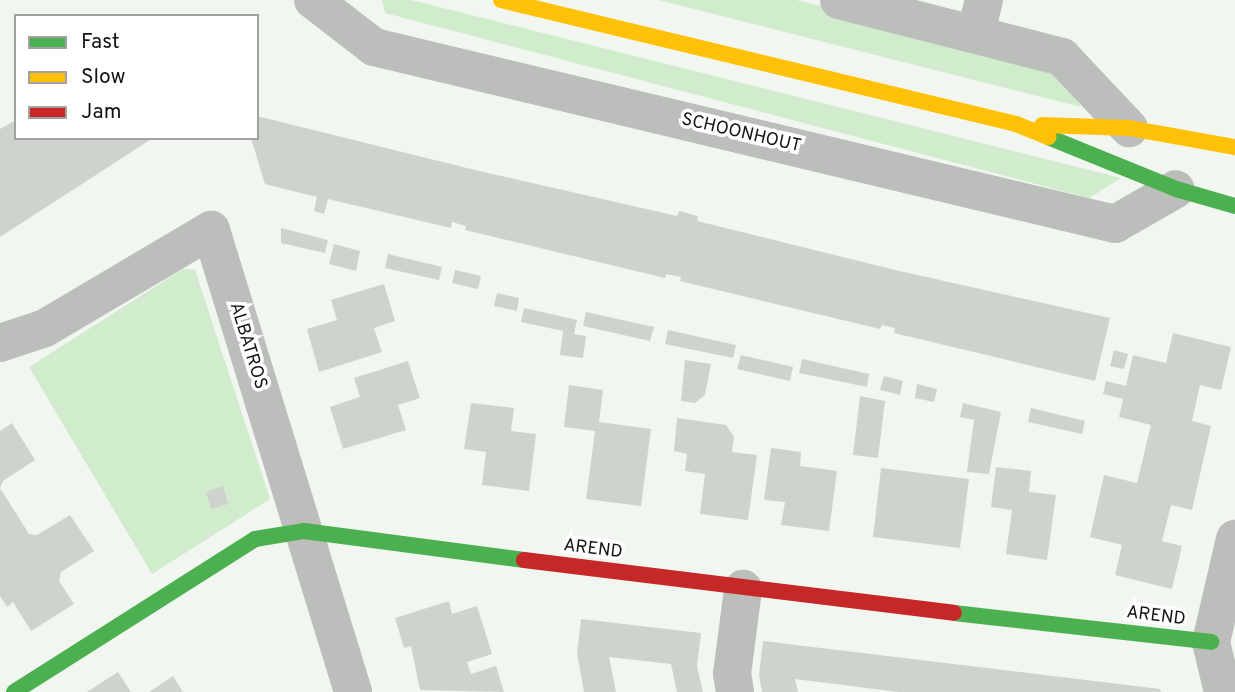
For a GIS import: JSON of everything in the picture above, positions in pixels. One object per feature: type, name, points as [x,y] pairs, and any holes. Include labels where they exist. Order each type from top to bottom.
[{"type":"street","name":"SCHOONHOUT","points":[[313,0],[374,47],[1115,223],[1176,189]]},
{"type":"street","points":[[501,0],[1016,124],[1176,189],[1235,206]]},
{"type":"street","points":[[839,0],[980,16],[1062,57],[1129,128]]},
{"type":"street","points":[[1016,124],[1129,128],[1235,147]]},
{"type":"street","name":"ALBATROS","points":[[0,343],[45,328],[211,230],[353,692]]},
{"type":"street","name":"AREND","points":[[14,692],[255,539],[304,531],[743,589],[1211,642]]},
{"type":"street","points":[[1223,692],[1211,642],[1235,539]]},
{"type":"street","points":[[735,692],[732,674],[743,589]]},
{"type":"green space","points":[[382,0],[411,0],[1121,178],[1089,198],[385,13]]},
{"type":"green space","points":[[658,0],[796,0],[1055,63],[1081,107]]},
{"type":"green space","points":[[183,269],[195,270],[270,499],[152,574],[29,367]]},
{"type":"building","points":[[259,116],[677,216],[679,211],[698,216],[697,221],[895,270],[1110,318],[1095,381],[894,333],[895,328],[882,325],[880,329],[680,281],[681,277],[666,274],[665,278],[465,230],[466,226],[452,222],[451,228],[328,199],[324,214],[314,211],[317,197],[265,184],[252,140],[259,140]]},
{"type":"building","points":[[14,121],[14,140],[150,140],[0,237],[0,129]]},
{"type":"building","points":[[281,228],[328,240],[325,253],[281,243]]},
{"type":"building","points":[[334,244],[360,251],[356,271],[329,264]]},
{"type":"building","points":[[388,254],[442,267],[439,280],[385,268]]},
{"type":"building","points":[[455,270],[481,276],[478,289],[452,283]]},
{"type":"building","points":[[384,284],[395,321],[374,328],[382,352],[319,372],[307,329],[337,320],[331,300]]},
{"type":"building","points":[[497,293],[519,298],[517,311],[494,306]]},
{"type":"building","points":[[524,308],[577,320],[574,334],[586,336],[583,358],[560,355],[563,331],[521,322]]},
{"type":"building","points":[[586,312],[654,327],[650,341],[583,326]]},
{"type":"building","points":[[668,330],[736,345],[733,358],[665,344]]},
{"type":"building","points":[[1173,333],[1231,347],[1221,390],[1200,385],[1192,421],[1211,426],[1192,510],[1171,505],[1162,541],[1182,546],[1172,589],[1115,575],[1122,545],[1090,537],[1104,475],[1137,483],[1151,425],[1119,417],[1123,399],[1103,394],[1106,381],[1126,386],[1133,355],[1166,363]]},
{"type":"building","points":[[1114,350],[1128,354],[1124,369],[1110,366]]},
{"type":"building","points":[[741,355],[793,367],[790,381],[737,369]]},
{"type":"building","points":[[802,359],[869,374],[867,387],[799,373]]},
{"type":"building","points":[[685,360],[711,364],[705,395],[695,403],[681,401]]},
{"type":"building","points":[[408,361],[420,398],[398,405],[406,430],[343,449],[330,407],[360,397],[354,378]]},
{"type":"building","points":[[884,376],[903,381],[900,395],[880,390]]},
{"type":"building","points":[[917,384],[937,389],[934,402],[915,398]]},
{"type":"building","points":[[569,385],[603,390],[599,422],[651,429],[641,506],[586,499],[595,431],[564,427]]},
{"type":"building","points":[[860,396],[885,401],[878,458],[853,455]]},
{"type":"building","points":[[471,403],[514,408],[511,431],[536,434],[529,491],[482,485],[486,452],[464,449]]},
{"type":"building","points":[[963,403],[1001,412],[989,474],[967,472],[974,420],[960,417]]},
{"type":"building","points":[[1031,408],[1085,421],[1082,434],[1028,422]]},
{"type":"building","points":[[677,418],[726,425],[734,437],[732,452],[757,455],[748,520],[700,514],[705,474],[685,471],[687,454],[674,451]]},
{"type":"building","points":[[12,423],[35,460],[3,481],[0,488],[0,431]]},
{"type":"building","points":[[771,448],[801,452],[800,466],[837,471],[829,531],[781,525],[785,502],[764,500]]},
{"type":"building","points":[[996,467],[1031,471],[1029,492],[1056,495],[1047,560],[1006,554],[1012,510],[991,507]]},
{"type":"building","points":[[881,468],[969,479],[960,548],[873,537]]},
{"type":"building","points":[[223,486],[228,504],[211,509],[206,492]]},
{"type":"building","points":[[0,488],[29,534],[37,535],[70,515],[94,551],[61,572],[59,581],[74,604],[31,631],[13,602],[7,607],[0,596]]},
{"type":"building","points":[[449,601],[452,614],[477,606],[492,654],[467,662],[471,674],[496,666],[504,692],[420,690],[411,646],[404,648],[395,618]]},
{"type":"building","points":[[581,619],[701,633],[697,666],[703,692],[677,692],[671,664],[609,657],[616,692],[584,692],[577,653]]},
{"type":"building","points":[[763,641],[1160,689],[1161,692],[899,692],[795,679],[798,692],[762,692],[759,675]]},
{"type":"building","points":[[118,672],[131,692],[87,692]]},
{"type":"building","points":[[173,676],[183,692],[149,692]]},
{"type":"traffic: fast","points":[[1048,137],[1176,189],[1235,206]]},
{"type":"traffic: fast","points":[[14,692],[255,539],[304,531],[524,560]]},
{"type":"traffic: fast","points":[[954,613],[1211,642]]},
{"type":"traffic: slow","points":[[501,0],[1016,124],[1048,137]]},
{"type":"traffic: slow","points":[[1042,125],[1129,128],[1235,147]]},
{"type":"traffic: jam","points":[[524,560],[954,613]]}]
